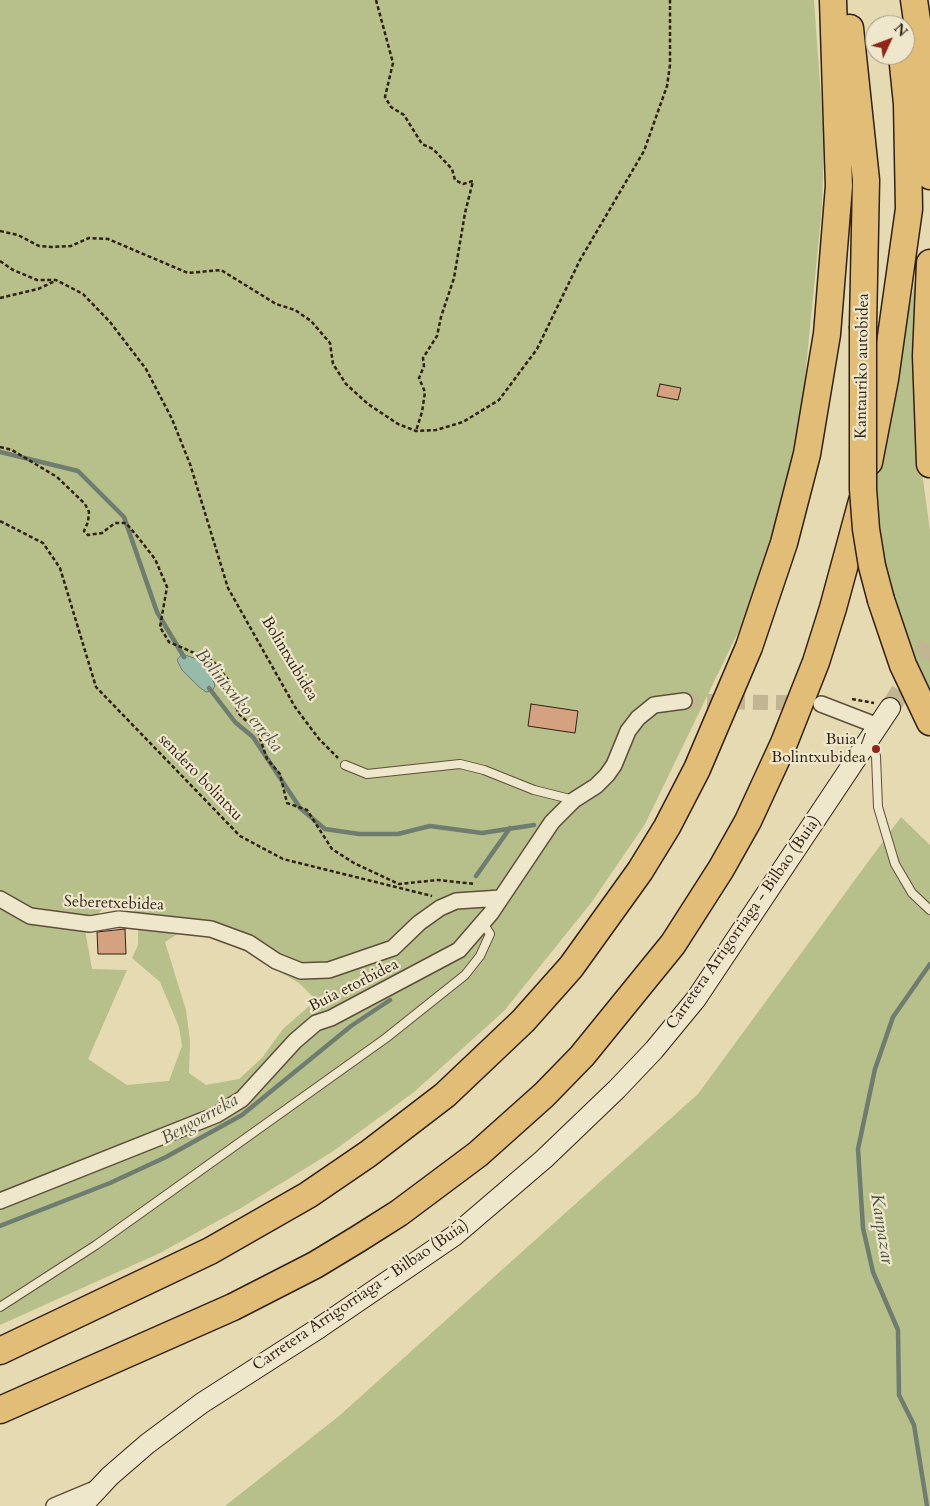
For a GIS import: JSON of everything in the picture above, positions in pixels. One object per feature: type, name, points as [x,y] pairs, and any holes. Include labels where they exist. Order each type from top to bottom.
[{"type":"highway","points":[[0,1351],[210,1251],[257,1226],[308,1195],[411,1121],[478,1065],[550,992],[595,935],[667,827],[697,769],[749,647],[784,543],[808,454],[827,334],[839,186],[833,0]]},
{"type":"highway","name":"Kantauriko autobidea","points":[[846,0],[866,180],[863,326],[863,489],[866,529],[872,566],[881,600],[903,665],[930,722]]},
{"type":"highway","points":[[898,0],[899,15]]},
{"type":"highway","points":[[914,0],[929,104],[930,176]]},
{"type":"highway","points":[[0,1410],[233,1307],[315,1265],[399,1213],[450,1176],[544,1095],[597,1038],[673,944],[717,876],[748,821],[784,743],[816,662],[859,517],[885,379],[909,209],[907,104],[903,65]]},
{"type":"highway","points":[[930,263],[926,356],[930,464]]},
{"type":"street","points":[[574,800],[596,786],[607,774],[614,765],[628,731],[638,718],[654,705],[684,701]]},
{"type":"street","points":[[821,704],[878,726]]},
{"type":"street","name":"Carretera Arrigorriaga - Bilbao (Buia)","points":[[82,1506],[100,1486],[148,1444],[202,1403],[319,1328],[454,1236],[544,1159],[617,1089],[654,1050],[696,998],[890,708]]},
{"type":"street","name":"Buia etorbidea","points":[[0,1201],[216,1115],[242,1099],[295,1041],[316,1023],[331,1018],[459,950],[484,923],[552,822],[574,800]]},
{"type":"street","name":"Seberetxebidea","points":[[0,899],[30,916],[90,924],[119,920],[211,929],[249,943],[290,967],[308,971],[329,970],[393,948],[419,923],[440,908],[456,901],[501,898]]},
{"type":"street","points":[[54,1506],[100,1486]]},
{"type":"lane","points":[[866,744],[876,756],[878,807],[895,864],[912,893],[930,910]]},
{"type":"lane","points":[[345,765],[366,774],[460,764],[484,770],[534,790],[574,800]]},
{"type":"lane","points":[[0,1307],[96,1244],[386,1038],[466,975],[480,956],[490,934],[484,923]]},
{"type":"path","points":[[376,0],[393,63],[385,97],[391,107],[404,115],[422,144],[433,149],[452,169],[455,180],[463,184],[473,181],[465,213],[454,278],[441,317],[437,336],[424,358],[424,366],[419,378],[424,392],[422,412],[416,431]]},
{"type":"path","points":[[0,230],[18,235],[39,246],[51,248],[71,246],[89,238],[108,239],[188,273],[221,270],[276,304],[295,310],[311,321],[330,343],[333,364],[346,384],[368,404],[398,424],[416,431],[436,430],[463,422],[500,400],[537,349],[580,260],[621,193],[653,130],[667,86],[670,65],[670,0]]},
{"type":"path","name":"Bolintxubidea","points":[[0,260],[13,270],[37,280],[56,280],[83,294],[110,322],[146,369],[172,418],[190,464],[228,588],[296,707],[319,739],[345,765]]},
{"type":"path","points":[[0,298],[38,289],[56,280]]},
{"type":"path","points":[[0,447],[12,450],[57,477],[85,504],[89,512],[88,522],[84,531],[88,535],[102,533],[115,524],[126,523],[137,536],[155,559],[167,587],[161,612],[160,628],[169,642],[213,661],[230,682],[238,712],[258,732],[267,759],[280,774],[287,803],[307,810],[332,849],[399,884],[438,880],[478,884]]},
{"type":"path","name":"sendero bolintxu","points":[[0,521],[43,543],[60,568],[96,687],[240,836],[283,860],[426,896],[436,896]]},
{"type":"green space","points":[[0,0],[814,0],[824,140],[822,207],[800,428],[772,545],[744,620],[645,824],[591,903],[504,1011],[414,1092],[332,1152],[241,1208],[160,1253],[0,1325]],"holes":[[[132,898],[138,930],[138,945],[132,958],[160,982],[179,1027],[182,1046],[169,1081],[127,1085],[88,1059],[127,970],[92,969],[85,930],[104,907]],[[182,931],[211,936],[241,949],[299,983],[316,1000],[283,1029],[262,1058],[239,1079],[206,1085],[189,1073],[190,1041],[186,1010],[165,942]]]},
{"type":"green space","points":[[921,250],[920,457],[930,531],[930,693],[905,637],[891,595],[880,543],[875,483]]},
{"type":"green space","points":[[901,817],[930,845],[930,1506],[225,1506],[339,1416],[698,1094]]},
{"type":"shaded area","points":[[182,654],[203,661],[209,667],[215,686],[212,691],[206,692],[182,670],[177,660]]},
{"type":"building","points":[[660,384],[681,388],[678,400],[657,396]]},
{"type":"building","points":[[531,704],[578,711],[575,733],[528,726]]},
{"type":"building","points":[[125,929],[126,954],[98,954],[97,932]]},
{"type":"waterway","name":"Bolintxuko erreka","points":[[0,452],[78,471],[124,517],[157,612],[184,657]]},
{"type":"waterway","name":"Bolintxuko erreka","points":[[209,688],[235,722],[253,737],[300,808],[325,829],[359,834],[398,834],[430,826],[482,833],[534,825]]},
{"type":"waterway","name":"Bengoerreka","points":[[476,876],[510,828]]},
{"type":"waterway","name":"Kanpazar","points":[[927,1506],[914,1425],[899,1395],[898,1330],[873,1272],[863,1228],[858,1149],[875,1069],[893,1017],[930,964]]},
{"type":"waterway","name":"Bengoerreka","points":[[0,1226],[110,1183],[166,1157],[242,1115],[351,1026],[390,1000]]},
{"type":"tunnel","points":[[890,708],[930,645]]},
{"type":"tunnel","points":[[684,701],[805,703]]},
{"type":"place","name":"Buia / Bolintxubidea","points":[[876,749]]}]
